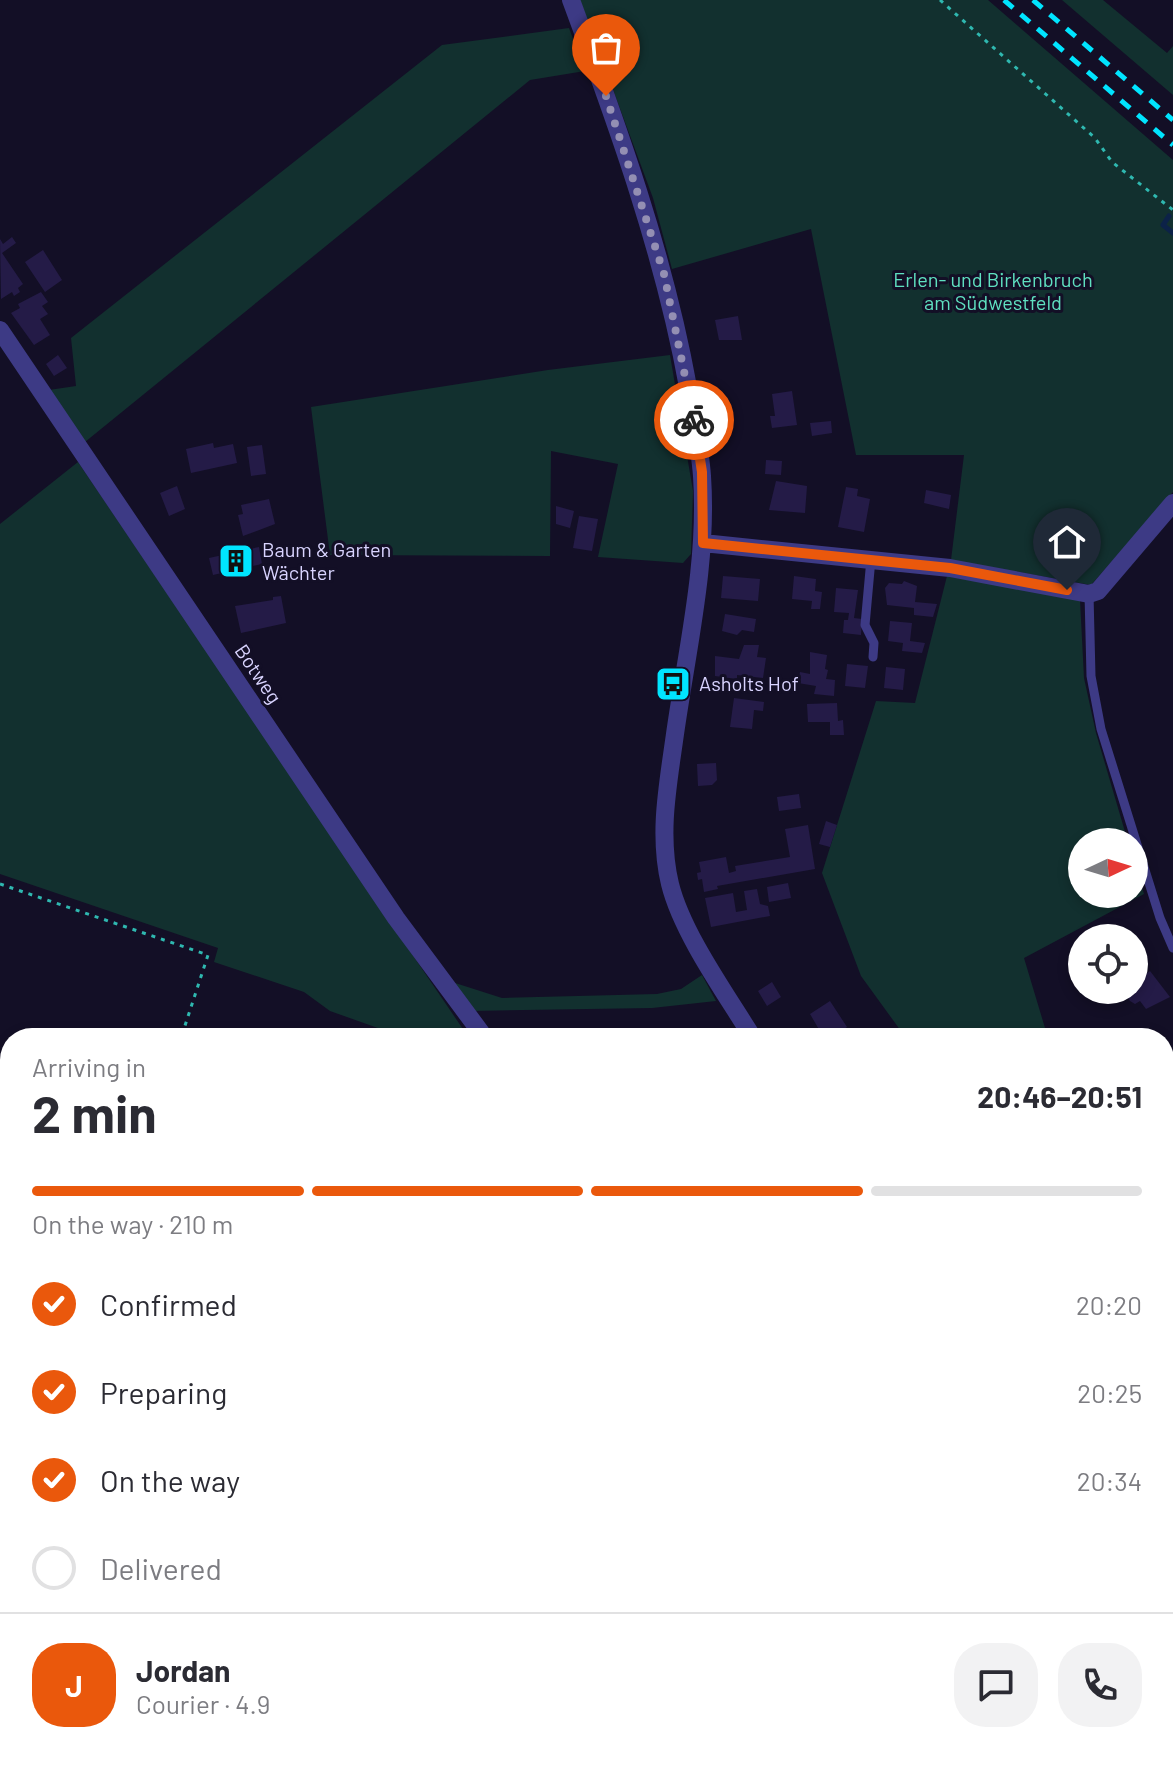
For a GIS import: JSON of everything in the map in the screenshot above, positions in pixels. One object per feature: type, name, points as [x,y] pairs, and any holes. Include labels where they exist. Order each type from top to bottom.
[{"type":"street","points":[[571,0],[642,200],[671,298],[702,472],[703,543],[665,804],[665,855],[671,887],[682,915],[747,1028]]},
{"type":"street","name":"Botweg","points":[[0,330],[396,918],[478,1028]]},
{"type":"street","points":[[703,543],[950,568],[1089,594],[1098,591],[1173,503]]},
{"type":"lane","points":[[871,559],[865,625],[874,643],[873,657]]},
{"type":"lane","points":[[1089,594],[1091,676],[1101,729],[1160,918],[1173,948]]},
{"type":"path","points":[[940,0],[1095,138],[1112,162],[1173,210]]},
{"type":"path","points":[[0,884],[208,955],[184,1028]]},
{"type":"green space","name":"Erlen- und Birkenbruch am Südwestfeld","points":[[580,0],[988,0],[1173,160],[1173,492],[1091,585],[951,560],[964,455],[856,455],[811,229],[672,269],[653,198]]},
{"type":"green space","points":[[1062,0],[1103,0],[1167,53],[1173,46],[1173,95]]},
{"type":"green space","points":[[569,28],[585,71],[530,80],[85,442],[49,390],[76,386],[71,338],[442,45]]},
{"type":"green space","points":[[670,355],[693,491],[691,554],[683,563],[598,557],[618,464],[551,451],[550,556],[330,555],[311,407],[548,370]]},
{"type":"green space","points":[[78,462],[462,1028],[378,1028],[330,1011],[304,992],[214,962],[218,948],[0,874],[0,524]]},
{"type":"green space","points":[[947,576],[1080,600],[1084,678],[1096,733],[1124,828],[1068,828],[1068,908],[1118,908],[1088,924],[1068,924],[1068,935],[1024,958],[1045,1028],[899,1028],[861,976],[822,873],[876,701],[915,703]]},
{"type":"green space","points":[[702,975],[716,1001],[652,1008],[470,1011],[452,982],[502,998],[657,994],[681,989]]},
{"type":"building","points":[[12,237],[16,243],[2,253],[23,284],[18,288],[20,292],[14,296],[12,292],[1,299],[0,239],[3,244]]},
{"type":"building","points":[[43,250],[62,280],[45,292],[25,262]]},
{"type":"building","points":[[41,292],[48,302],[42,306],[48,314],[40,319],[50,335],[34,345],[11,313],[20,308],[18,304]]},
{"type":"building","points":[[738,316],[742,340],[719,340],[715,320]]},
{"type":"building","points":[[58,355],[67,368],[54,376],[46,364]]},
{"type":"building","points":[[792,391],[797,425],[772,428],[770,416],[775,416],[772,394]]},
{"type":"building","points":[[831,421],[832,433],[812,436],[810,423]]},
{"type":"building","points":[[213,443],[214,448],[233,444],[237,463],[191,473],[186,449]]},
{"type":"building","points":[[262,445],[266,474],[251,476],[247,447]]},
{"type":"building","points":[[766,460],[782,461],[781,475],[765,474]]},
{"type":"building","points":[[776,481],[807,486],[805,513],[769,510]]},
{"type":"building","points":[[177,486],[185,509],[169,516],[160,493]]},
{"type":"building","points":[[846,487],[858,489],[857,496],[870,499],[864,532],[838,527]]},
{"type":"building","points":[[926,490],[951,495],[949,509],[924,503]]},
{"type":"building","points":[[269,499],[275,524],[243,536],[238,515],[243,514],[241,505]]},
{"type":"building","points":[[556,506],[574,511],[570,528],[556,524]]},
{"type":"building","points":[[579,516],[598,519],[592,551],[573,548]]},
{"type":"building","name":"Baum & Garten Wächter","points":[[259,547],[262,564],[213,575],[209,558]]},
{"type":"building","points":[[723,576],[760,579],[758,601],[721,598]]},
{"type":"building","points":[[794,576],[816,579],[815,591],[822,592],[820,609],[811,609],[812,601],[792,599]]},
{"type":"building","points":[[904,581],[917,586],[915,602],[937,604],[933,617],[914,615],[914,608],[887,605],[885,588],[889,583],[902,584]]},
{"type":"building","points":[[836,588],[858,590],[854,618],[862,619],[861,635],[843,633],[844,620],[848,620],[849,613],[834,612]]},
{"type":"building","points":[[281,596],[286,623],[241,633],[235,606]]},
{"type":"building","points":[[725,614],[756,619],[754,632],[742,630],[737,635],[722,631]]},
{"type":"building","points":[[890,621],[912,623],[910,641],[925,643],[922,653],[902,651],[903,643],[888,641]]},
{"type":"building","points":[[744,645],[759,645],[757,657],[766,658],[763,678],[715,676],[715,656],[739,659]]},
{"type":"building","points":[[810,652],[827,655],[826,679],[835,680],[834,696],[814,694],[816,686],[798,683],[800,672],[810,674]]},
{"type":"building","points":[[847,664],[868,666],[865,688],[845,686]]},
{"type":"building","points":[[886,667],[905,669],[903,690],[884,688]]},
{"type":"building","points":[[734,698],[764,702],[763,711],[754,710],[752,729],[730,727]]},
{"type":"building","points":[[837,703],[838,721],[843,720],[844,735],[830,735],[830,722],[808,722],[807,704]]},
{"type":"building","points":[[716,763],[717,780],[712,785],[698,786],[697,764]]},
{"type":"building","points":[[799,794],[801,808],[779,811],[777,797]]},
{"type":"building","points":[[826,821],[837,825],[830,847],[819,844]]},
{"type":"building","points":[[808,825],[815,869],[717,886],[718,889],[704,892],[702,879],[698,880],[697,873],[701,872],[699,862],[726,857],[729,873],[736,871],[735,866],[790,857],[785,829]]},
{"type":"building","points":[[788,883],[791,898],[769,902],[767,887]]},
{"type":"building","points":[[757,889],[760,904],[768,906],[770,916],[711,927],[705,898],[733,893],[736,912],[747,910],[744,891]]},
{"type":"building","points":[[1150,971],[1170,997],[1146,1009],[1142,1004],[1148,1004]]},
{"type":"building","points":[[772,982],[781,997],[767,1006],[758,991]]},
{"type":"building","points":[[830,1001],[847,1027],[818,1028],[810,1014]]},
{"type":"waterway","points":[[1169,216],[1163,225],[1173,233]]},
{"type":"railway","points":[[1004,0],[1173,145]]},
{"type":"railway","points":[[1033,0],[1173,120]]},
{"type":"way so far","points":[[606,96],[642,200],[671,298],[694,420]]},
{"type":"place","name":"Baum & Garten Wächter","points":[[236,561]]},
{"type":"place","name":"Asholts Hof","points":[[673,684]]},
{"type":"route","points":[[694,420],[702,472],[703,543],[950,568],[1067,590]]}]
